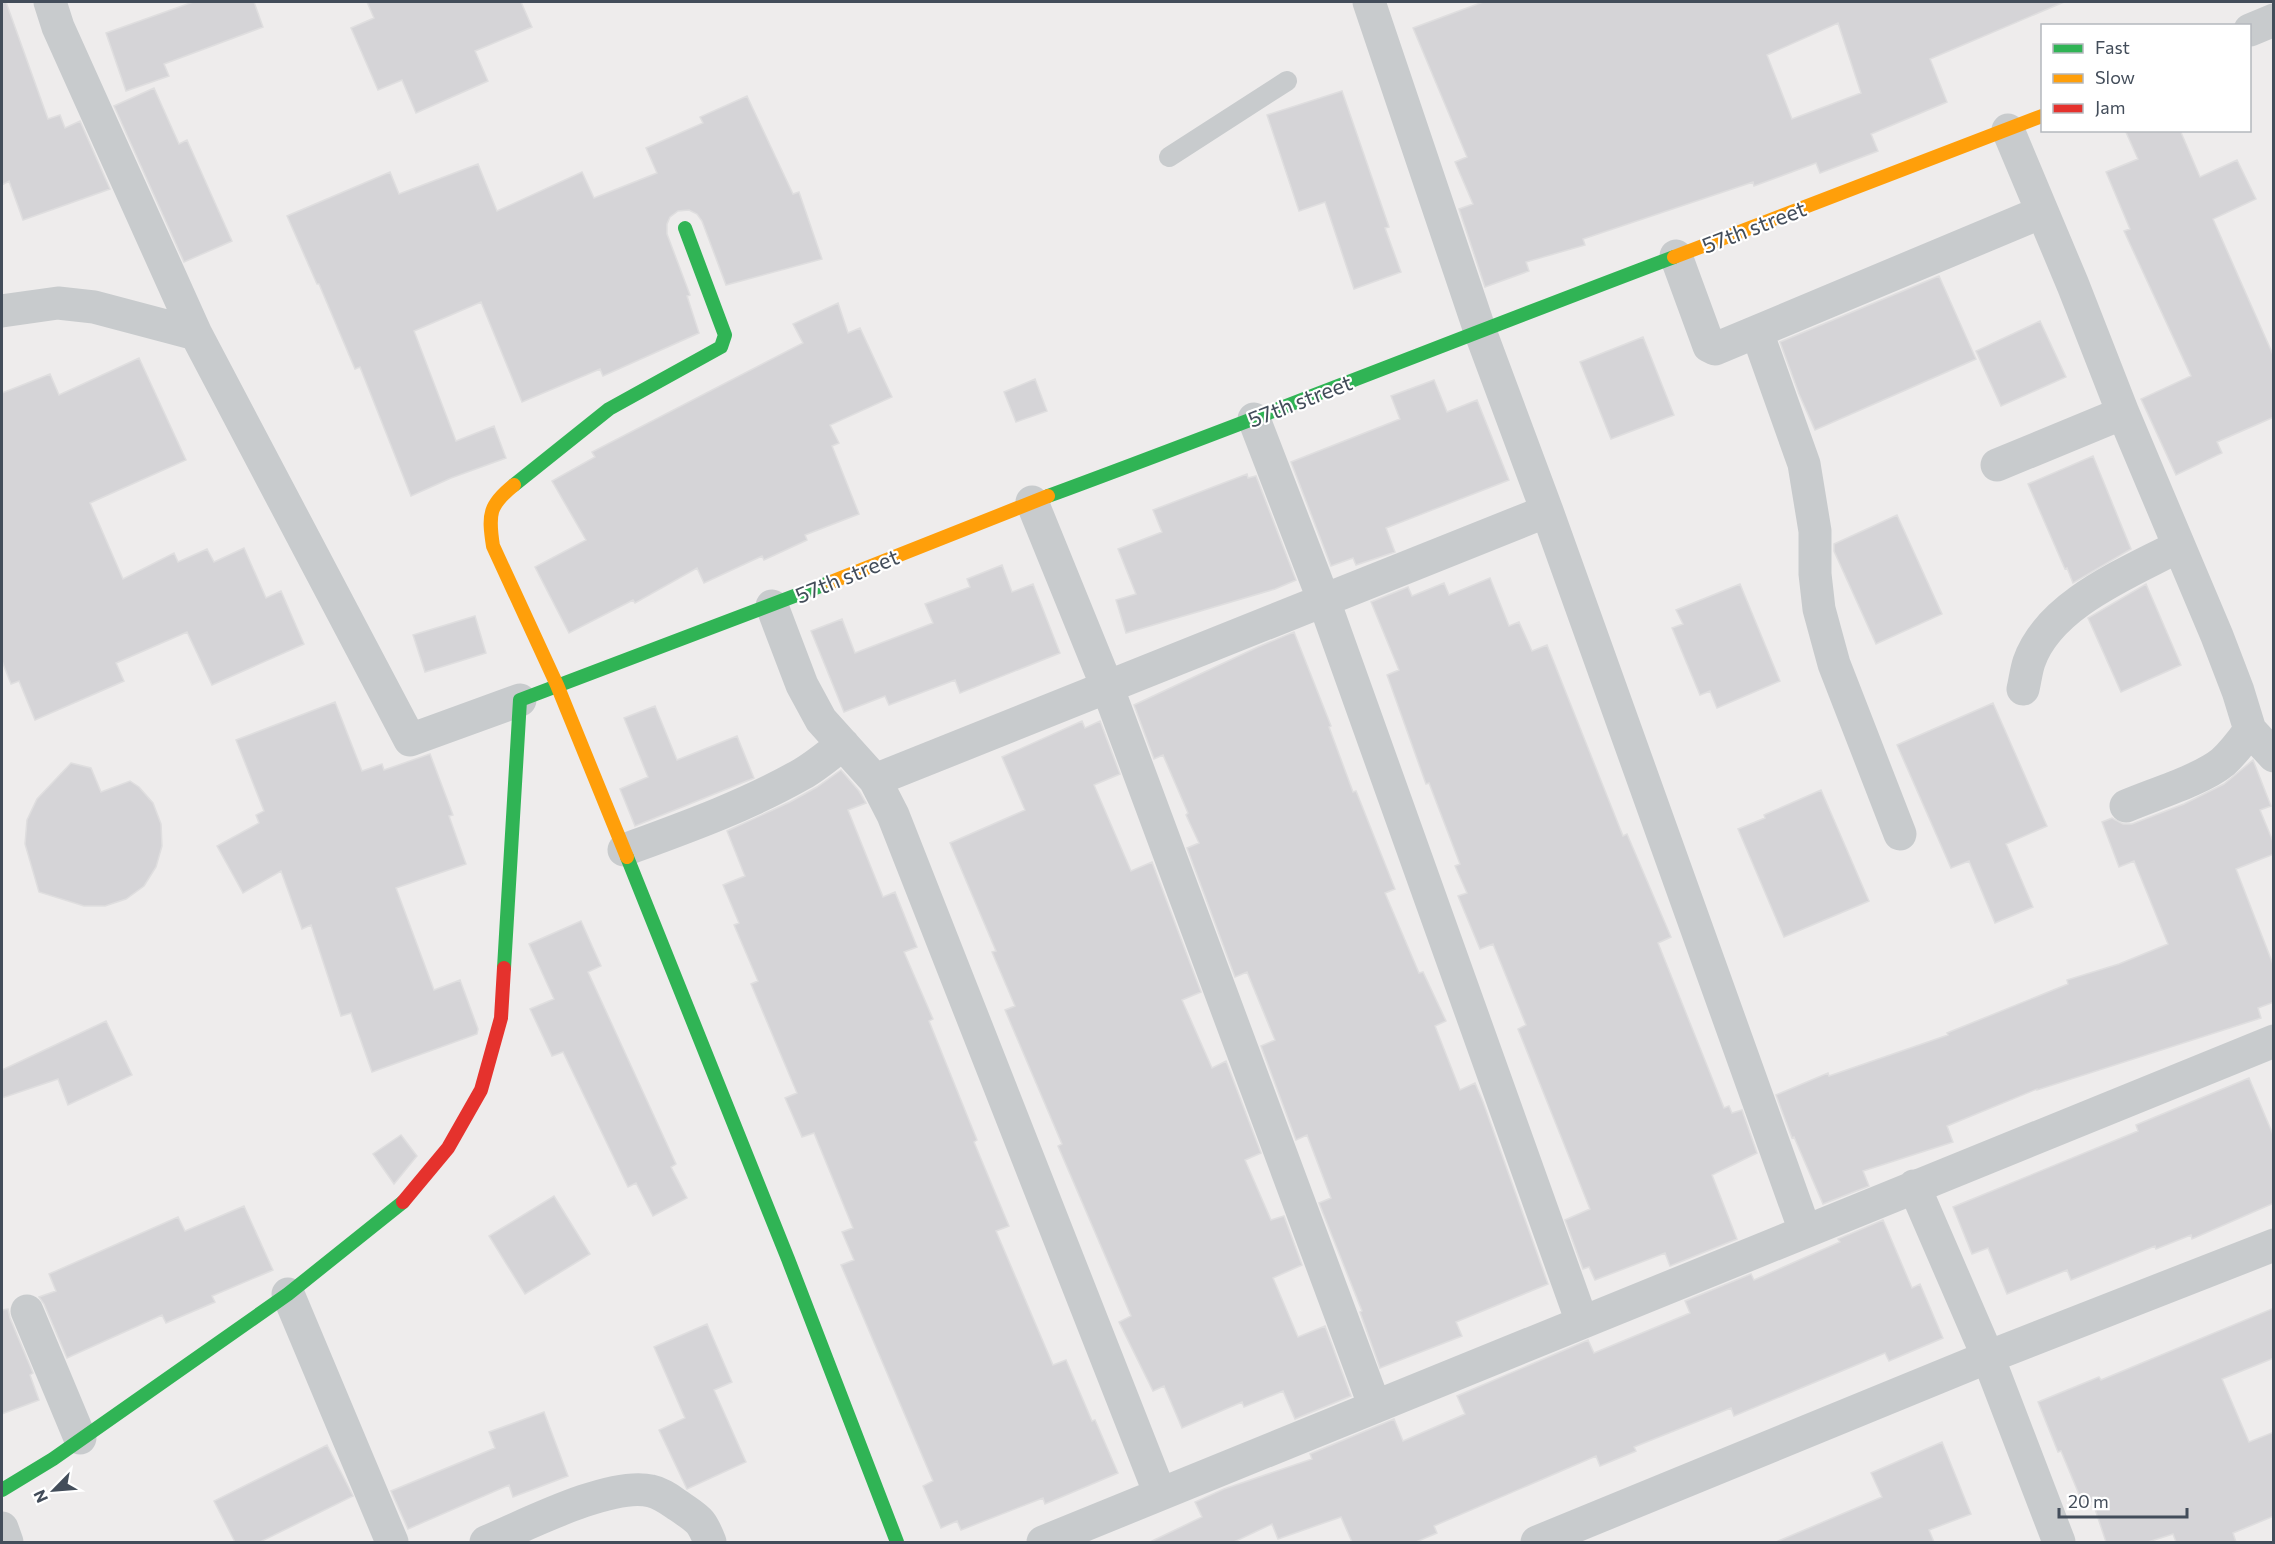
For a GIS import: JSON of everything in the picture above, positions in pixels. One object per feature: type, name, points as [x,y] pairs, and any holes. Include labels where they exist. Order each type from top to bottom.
[{"type":"street","points":[[2,1490],[53,1459],[288,1294],[399,1207],[448,1148],[481,1090],[501,1018],[520,700],[410,740],[196,334],[63,37],[50,2]]},
{"type":"street","points":[[1369,2],[1480,331],[1547,511],[1805,1231]]},
{"type":"street","points":[[2251,30],[2274,20]]},
{"type":"street","name":"57th street","points":[[520,700],[772,606],[1032,502],[2041,117]]},
{"type":"street","points":[[2008,130],[2217,636],[2250,730],[2274,756]]},
{"type":"street","points":[[1676,256],[1709,346],[1715,349],[2042,212]]},
{"type":"street","points":[[685,228],[725,335],[721,347],[609,409],[497,499],[489,522],[494,546],[557,685],[624,850],[788,1259],[897,1542]]},
{"type":"street","points":[[2,311],[58,303],[94,307],[196,334]]},
{"type":"street","points":[[1757,332],[1804,464],[1815,531],[1815,574],[1819,609],[1834,664],[1900,834]]},
{"type":"street","points":[[1997,465],[2123,413]]},
{"type":"street","points":[[1254,419],[1324,601],[1582,1322]]},
{"type":"street","points":[[1032,502],[1108,688],[1375,1407]]},
{"type":"street","points":[[875,780],[1547,511]]},
{"type":"street","points":[[2023,689],[2029,662],[2041,639],[2059,619],[2103,586],[2179,546]]},
{"type":"street","points":[[772,606],[802,685],[821,720],[875,780],[893,815],[1160,1494]]},
{"type":"street","points":[[2126,806],[2221,764],[2250,730]]},
{"type":"street","points":[[624,850],[712,817],[761,795],[803,774],[843,744]]},
{"type":"street","points":[[1043,1542],[2274,1041]]},
{"type":"street","points":[[1914,1186],[1988,1357],[2059,1542]]},
{"type":"street","points":[[1537,1542],[1988,1357],[2274,1245]]},
{"type":"street","points":[[288,1294],[392,1542]]},
{"type":"street","points":[[27,1311],[80,1438]]},
{"type":"street","points":[[486,1542],[573,1504],[621,1491],[650,1490],[667,1498],[702,1522],[710,1542]]},
{"type":"street","points":[[2,1528],[7,1542]]},
{"type":"lane","points":[[1169,157],[1287,81]]},
{"type":"building","points":[[6,2],[48,119],[60,115],[65,128],[80,121],[110,189],[23,220],[9,181],[2,185],[2,3]]},
{"type":"building","points":[[193,2],[254,2],[263,27],[164,64],[169,76],[126,91],[106,33]]},
{"type":"building","points":[[367,2],[521,2],[532,27],[475,51],[488,81],[416,113],[402,80],[378,90],[351,28],[374,18]]},
{"type":"building","points":[[1483,2],[2064,2],[1930,59],[1947,102],[1871,134],[1878,151],[1820,173],[1816,163],[1754,186],[1753,182],[1583,239],[1585,245],[1526,262],[1529,271],[1485,287],[1459,209],[1473,204],[1455,162],[1467,157],[1413,28]],"holes":[[[1838,23],[1861,93],[1792,119],[1767,55]]]},
{"type":"building","points":[[154,88],[179,144],[187,140],[232,241],[184,262],[114,106]]},
{"type":"building","points":[[1342,91],[1389,227],[1385,228],[1401,272],[1354,289],[1325,202],[1299,211],[1267,115]]},
{"type":"building","points":[[747,96],[793,194],[799,192],[822,259],[726,285],[702,221],[697,214],[689,210],[678,211],[670,217],[667,234],[690,295],[687,296],[699,333],[603,376],[600,369],[522,402],[481,302],[414,331],[456,441],[494,426],[506,458],[451,478],[411,496],[360,367],[355,369],[287,216],[390,172],[399,194],[478,164],[497,211],[582,172],[594,198],[657,173],[646,148],[703,123],[700,117]]},
{"type":"building","points":[[2126,132],[2181,132],[2200,177],[2237,160],[2256,199],[2213,219],[2274,357],[2274,417],[2217,442],[2222,453],[2176,475],[2141,399],[2191,376],[2124,231],[2130,229],[2106,172],[2138,159]]},
{"type":"building","points":[[1939,276],[1976,359],[1815,430],[1780,342]]},
{"type":"building","points":[[838,303],[848,333],[860,328],[892,397],[830,425],[839,443],[832,446],[859,514],[805,535],[807,540],[764,560],[762,556],[704,583],[697,568],[635,603],[633,600],[569,633],[535,567],[586,540],[552,481],[595,457],[592,452],[803,343],[793,324]]},
{"type":"building","points":[[2040,321],[2066,377],[2001,406],[1976,351]]},
{"type":"building","points":[[1643,337],[1674,415],[1611,439],[1580,362]]},
{"type":"building","points":[[139,358],[186,460],[90,503],[123,579],[174,553],[178,562],[207,549],[214,562],[244,548],[266,598],[281,591],[304,644],[212,685],[187,632],[116,663],[124,681],[35,720],[19,681],[11,684],[2,661],[2,393],[50,374],[59,395]]},
{"type":"building","points":[[1035,379],[1047,411],[1016,422],[1004,392]]},
{"type":"building","points":[[1434,380],[1447,412],[1477,400],[1509,480],[1386,528],[1395,552],[1356,565],[1353,558],[1331,566],[1291,462],[1400,419],[1391,396]]},
{"type":"building","points":[[2093,456],[2131,549],[2073,583],[2028,484]]},
{"type":"building","points":[[1247,474],[1248,478],[1256,476],[1296,580],[1275,589],[1126,633],[1116,600],[1136,594],[1118,549],[1162,532],[1153,510]]},
{"type":"building","points":[[1897,515],[1942,614],[1876,644],[1834,551],[1834,544]]},
{"type":"building","points":[[1002,565],[1012,592],[1033,584],[1060,653],[960,693],[955,680],[889,705],[885,696],[844,712],[811,631],[842,619],[855,653],[933,623],[925,604],[970,587],[967,579]]},
{"type":"building","points":[[1490,578],[1509,626],[1519,622],[1532,651],[1547,645],[1623,836],[1627,834],[1671,937],[1658,943],[1724,1108],[1729,1106],[1732,1113],[1742,1110],[1757,1153],[1712,1175],[1737,1239],[1670,1266],[1665,1253],[1595,1280],[1589,1267],[1583,1269],[1565,1220],[1590,1209],[1518,1029],[1526,1025],[1493,944],[1480,949],[1458,896],[1467,893],[1455,866],[1460,864],[1429,783],[1426,784],[1387,675],[1399,670],[1371,602],[1408,587],[1412,596],[1444,583],[1449,595]]},
{"type":"building","points":[[1740,584],[1780,681],[1717,708],[1710,691],[1700,695],[1672,628],[1683,624],[1676,610]]},
{"type":"building","points":[[2146,584],[2181,665],[2121,692],[2088,618]]},
{"type":"building","points":[[475,616],[486,653],[425,672],[413,635]]},
{"type":"building","points":[[1294,632],[1331,726],[1329,727],[1353,792],[1356,791],[1395,889],[1385,893],[1419,973],[1423,972],[1446,1021],[1435,1026],[1460,1090],[1475,1083],[1548,1284],[1456,1322],[1462,1336],[1380,1368],[1360,1312],[1362,1311],[1319,1203],[1331,1198],[1307,1135],[1296,1140],[1261,1046],[1275,1040],[1247,972],[1235,977],[1187,848],[1199,843],[1186,815],[1188,813],[1163,755],[1154,759],[1134,705]]},
{"type":"building","points":[[335,702],[362,771],[382,764],[384,770],[430,754],[453,815],[449,816],[466,864],[396,888],[434,990],[460,980],[478,1029],[477,1034],[372,1072],[351,1013],[341,1016],[311,925],[302,929],[281,871],[243,893],[217,846],[259,823],[256,815],[264,811],[236,740]]},
{"type":"building","points":[[1993,703],[2047,826],[2006,844],[2033,907],[1995,923],[1969,861],[1951,868],[1897,745]]},
{"type":"building","points":[[655,706],[677,760],[737,736],[754,778],[635,826],[620,789],[648,777],[624,718]]},
{"type":"building","points":[[1082,721],[1085,728],[1100,721],[1120,774],[1094,785],[1131,871],[1152,862],[1201,992],[1182,1000],[1212,1068],[1226,1061],[1261,1153],[1245,1160],[1271,1220],[1284,1216],[1302,1265],[1273,1278],[1298,1337],[1325,1326],[1351,1396],[1295,1419],[1283,1391],[1244,1407],[1242,1402],[1182,1428],[1164,1386],[1153,1391],[1119,1322],[1131,1316],[1058,1146],[1062,1144],[1005,1010],[1015,1006],[992,952],[996,951],[950,843],[1025,810],[1002,757]]},
{"type":"building","points":[[2253,760],[2271,806],[2260,810],[2274,844],[2274,854],[2236,869],[2274,967],[2274,1002],[2258,1008],[2261,1018],[2037,1089],[1947,1126],[1953,1142],[1863,1171],[1869,1186],[1823,1204],[1794,1137],[1792,1138],[1776,1095],[1828,1073],[1829,1076],[1948,1035],[1947,1033],[2068,984],[2067,980],[2119,964],[2168,944],[2134,861],[2119,867],[2102,822],[2112,818],[2123,824],[2132,824],[2184,804],[2224,784]]},
{"type":"building","points":[[71,763],[91,768],[101,792],[130,781],[139,787],[153,803],[161,824],[162,846],[156,867],[144,886],[126,899],[105,906],[84,906],[39,892],[25,844],[27,820],[37,799]]},
{"type":"building","points":[[841,770],[866,803],[848,810],[883,897],[895,892],[917,947],[904,952],[933,1019],[929,1021],[977,1140],[974,1142],[1009,1226],[996,1231],[1053,1365],[1066,1360],[1092,1421],[1095,1420],[1118,1473],[1045,1504],[1043,1498],[961,1530],[957,1521],[941,1528],[923,1486],[933,1481],[841,1265],[854,1260],[842,1232],[853,1228],[814,1133],[802,1137],[785,1098],[797,1093],[751,984],[758,981],[734,925],[739,923],[723,885],[745,876],[727,831],[790,802]]},
{"type":"building","points":[[1821,790],[1869,901],[1784,937],[1738,829]]},
{"type":"building","points":[[581,921],[601,966],[588,972],[676,1164],[671,1167],[687,1198],[653,1216],[636,1183],[628,1187],[563,1052],[552,1056],[530,1009],[554,999],[529,944]]},
{"type":"building","points":[[106,1021],[132,1075],[68,1105],[58,1079],[2,1098],[2,1070]]},
{"type":"building","points":[[2249,1078],[2274,1137],[2274,1203],[2192,1239],[2191,1235],[2156,1249],[2155,1246],[2071,1280],[2067,1270],[2007,1294],[1988,1248],[1972,1254],[1953,1207],[2138,1131],[2136,1125]]},
{"type":"building","points":[[401,1135],[417,1156],[394,1184],[373,1154]]},
{"type":"building","points":[[554,1196],[590,1254],[525,1294],[489,1236]]},
{"type":"building","points":[[244,1206],[273,1270],[212,1296],[215,1302],[166,1323],[162,1315],[67,1358],[39,1297],[56,1291],[49,1274],[178,1217],[185,1231]]},
{"type":"building","points":[[1883,1220],[1912,1288],[1920,1284],[1943,1338],[1889,1361],[1885,1353],[1734,1416],[1731,1408],[1634,1447],[1636,1451],[1600,1466],[1596,1456],[1434,1526],[1437,1533],[1416,1542],[1352,1542],[1341,1517],[1278,1539],[1272,1524],[1234,1542],[1150,1542],[1202,1517],[1195,1502],[1224,1489],[1312,1459],[1310,1454],[1394,1419],[1403,1441],[1465,1414],[1457,1396],[1588,1340],[1594,1353],[1690,1313],[1685,1301],[1751,1274],[1754,1280],[1840,1242],[1838,1239]]},
{"type":"building","points":[[2274,1308],[2274,1358],[2222,1379],[2249,1442],[2274,1432],[2274,1516],[2233,1533],[2236,1542],[2176,1542],[2173,1534],[2148,1542],[2106,1542],[2092,1500],[2083,1504],[2061,1451],[2058,1452],[2038,1402],[2099,1377],[2101,1380]]},
{"type":"building","points":[[8,1309],[33,1373],[30,1375],[39,1400],[2,1414],[2,1310]]},
{"type":"building","points":[[707,1324],[732,1382],[714,1390],[746,1462],[687,1489],[659,1430],[685,1418],[654,1347]]},
{"type":"building","points":[[544,1412],[568,1476],[513,1497],[509,1485],[408,1529],[391,1491],[495,1448],[489,1432]]},
{"type":"building","points":[[1942,1442],[1971,1514],[1929,1530],[1934,1542],[1776,1542],[1882,1497],[1871,1473]]},
{"type":"building","points":[[327,1445],[353,1496],[260,1542],[235,1542],[214,1501]]},
{"type":"traffic: fast","points":[[514,485],[609,409],[721,347],[725,335],[685,228]]},
{"type":"traffic: fast","points":[[1048,496],[1674,257]]},
{"type":"traffic: fast","points":[[504,968],[520,700],[831,582]]},
{"type":"traffic: fast","points":[[627,857],[788,1259],[897,1542]]},
{"type":"traffic: fast","points":[[2,1490],[53,1459],[288,1294],[403,1202]]},
{"type":"traffic: slow","points":[[1674,257],[2041,116]]},
{"type":"traffic: slow","points":[[514,485],[499,498],[492,511],[493,546],[557,685],[627,857]]},
{"type":"traffic: slow","points":[[831,582],[1048,496]]},
{"type":"traffic: jam","points":[[403,1202],[448,1148],[481,1090],[501,1018],[504,968]]}]
